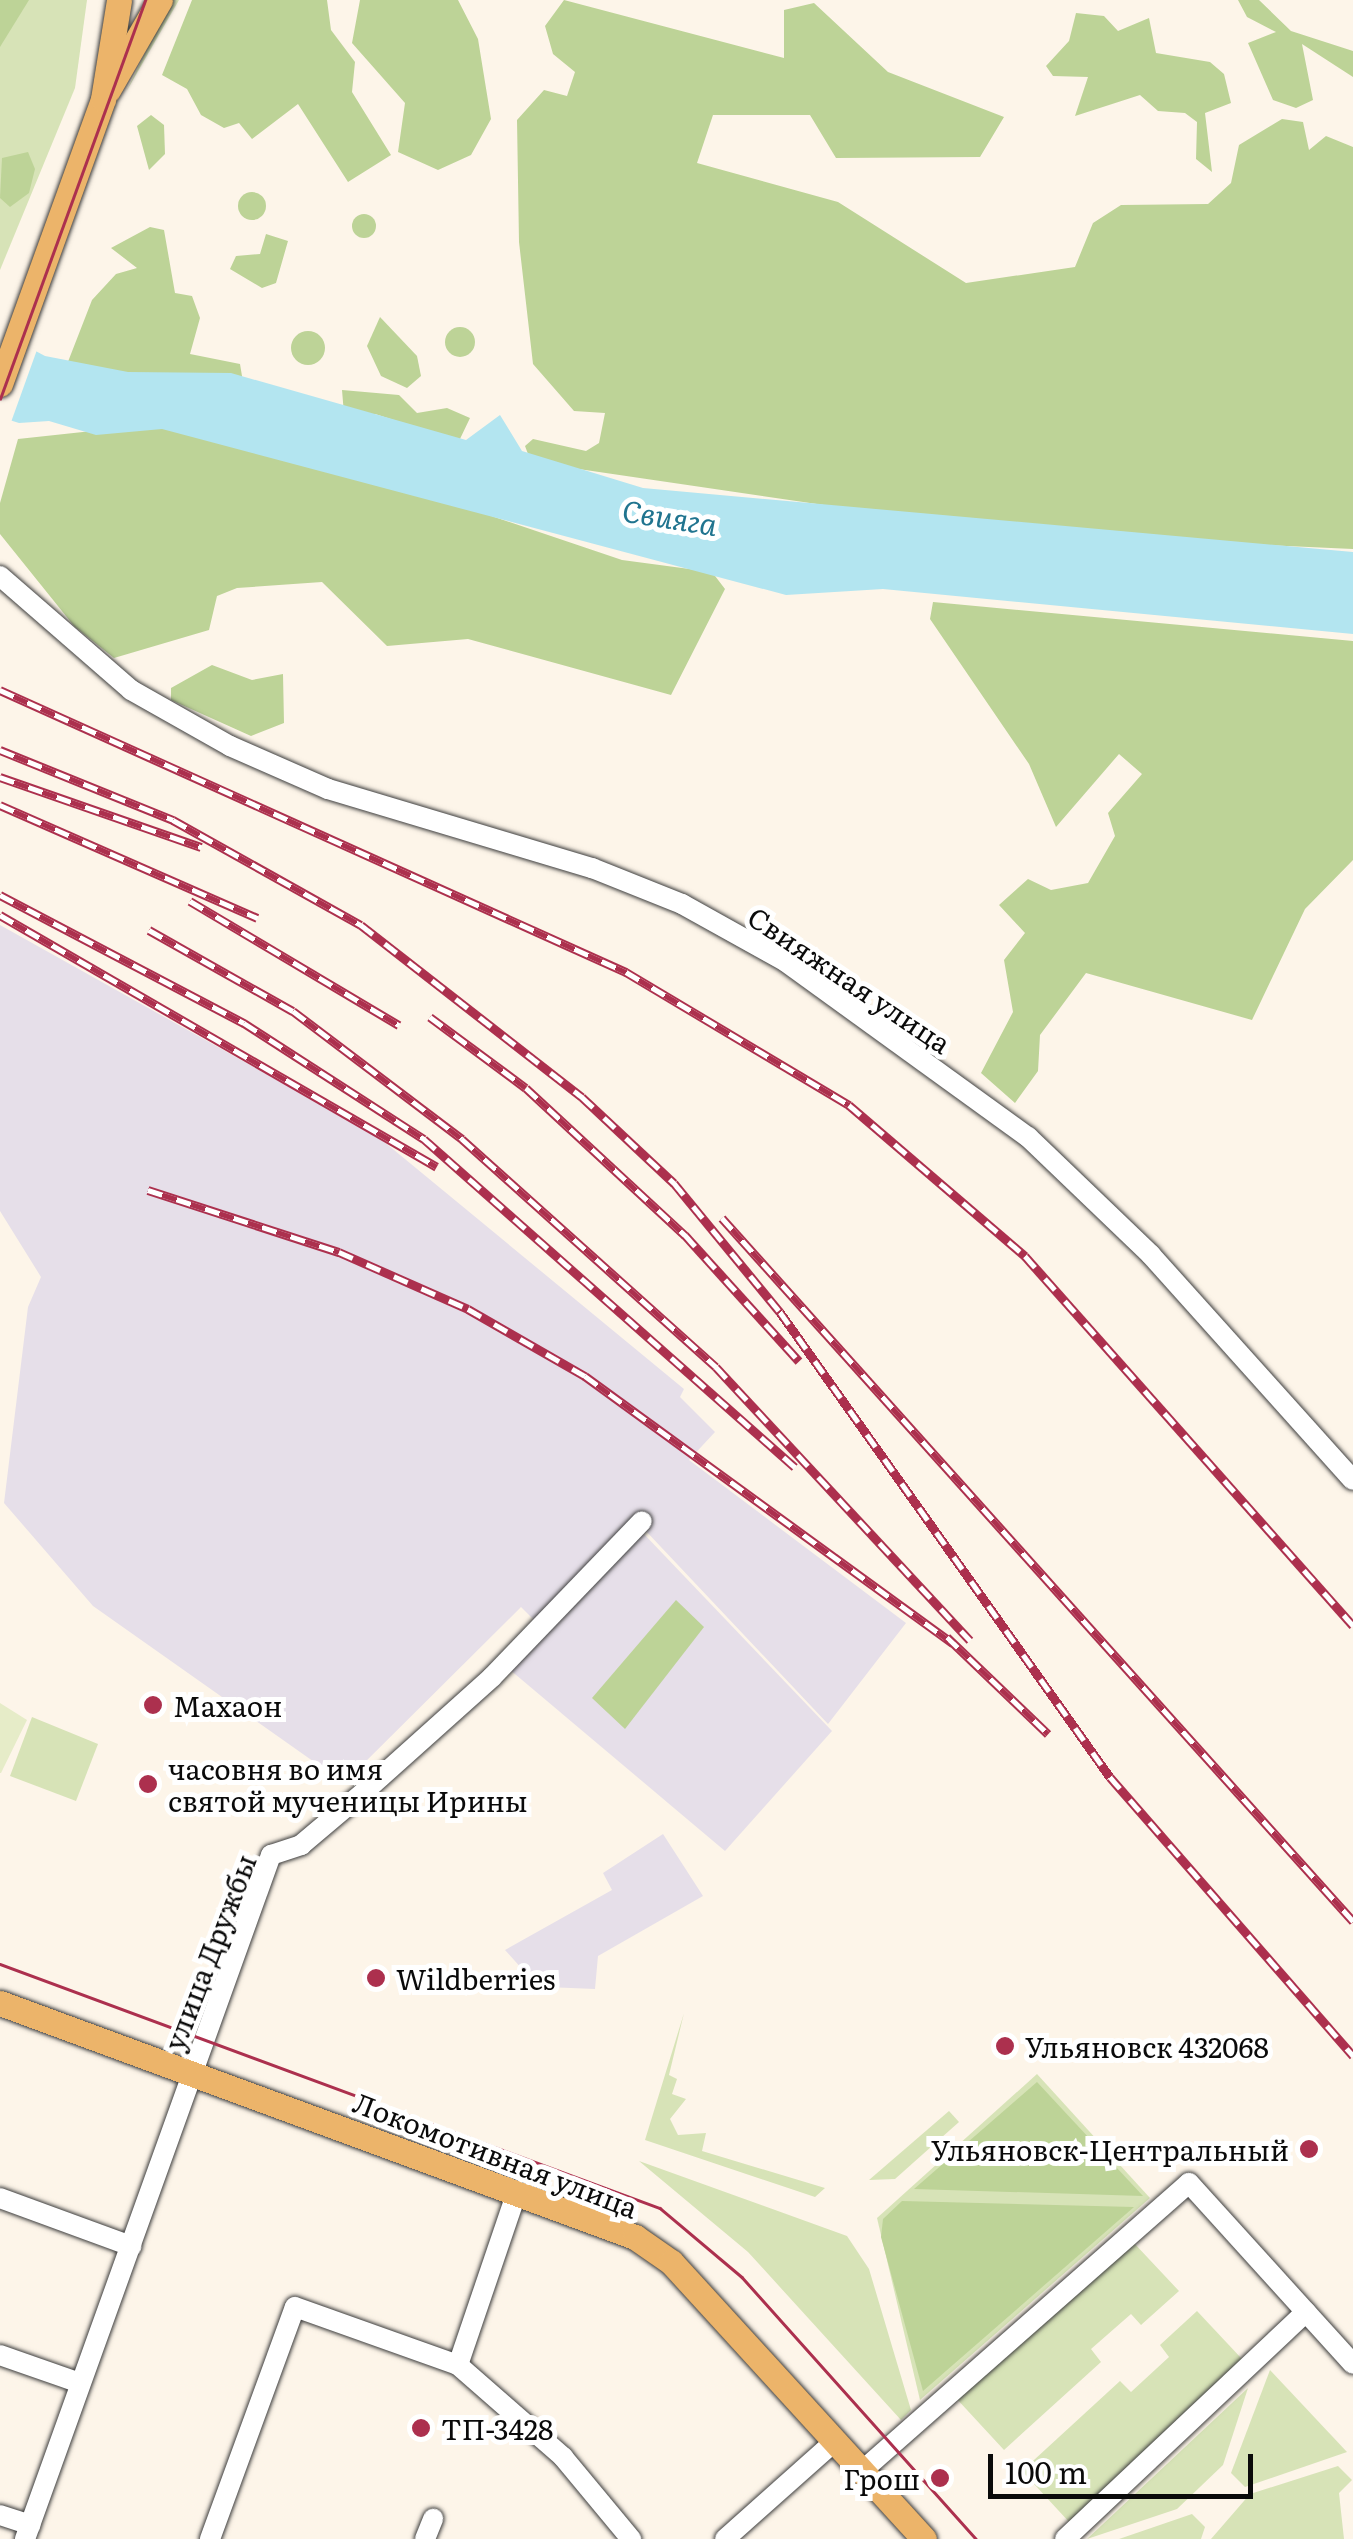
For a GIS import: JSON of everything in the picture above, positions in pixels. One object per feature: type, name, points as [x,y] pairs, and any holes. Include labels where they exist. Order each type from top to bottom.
[{"type":"main road","points":[[0,384],[102,99],[119,0]]},
{"type":"main road","points":[[102,99],[160,0]]},
{"type":"main road","name":"Локомотивная улица","points":[[0,2004],[635,2237],[670,2262],[924,2539]]},
{"type":"street","name":"Свияжная улица","points":[[0,576],[131,690],[230,746],[328,790],[592,868],[682,904],[786,962],[1028,1137],[1151,1255],[1353,1480]]},
{"type":"street","name":"улица Дружбы","points":[[27,2532],[271,1854],[301,1845],[376,1781],[642,1521]]},
{"type":"street","points":[[860,2472],[1189,2183],[1353,2364]]},
{"type":"street","points":[[458,2366],[517,2192]]},
{"type":"street","points":[[0,2198],[131,2246]]},
{"type":"street","points":[[210,2539],[295,2307],[458,2366],[563,2458],[631,2539]]},
{"type":"street","points":[[1065,2539],[1306,2312]]},
{"type":"street","points":[[0,2354],[80,2383]]},
{"type":"street","points":[[725,2539],[834,2442]]},
{"type":"street","points":[[0,2515],[27,2532]]},
{"type":"shaded area","points":[[0,925],[377,1136],[684,1389],[680,1397],[715,1432],[689,1460],[906,1623],[828,1724],[644,1529],[537,1623],[521,1607],[344,1783],[93,1606],[4,1503],[28,1307],[41,1277],[0,1211]]},
{"type":"shaded area","points":[[643,1533],[832,1731],[725,1851],[509,1669]]},
{"type":"shaded area","points":[[663,1834],[703,1896],[598,1956],[595,1989],[522,1986],[523,1970],[505,1950],[612,1890],[603,1873]]},
{"type":"green space","points":[[0,0],[87,0],[75,88],[0,270]]},
{"type":"green space","points":[[0,0],[29,0],[0,47]]},
{"type":"green space","points":[[171,0],[179,0],[126,92]]},
{"type":"green space","points":[[192,0],[327,0],[331,30],[355,62],[352,92],[391,155],[348,182],[298,104],[252,139],[239,123],[224,128],[201,115],[187,89],[162,75]]},
{"type":"green space","points":[[360,0],[458,0],[478,39],[491,119],[471,155],[438,170],[398,152],[405,103],[352,43]]},
{"type":"green space","points":[[564,0],[784,58],[784,10],[814,3],[888,72],[1004,117],[980,157],[836,158],[810,115],[713,115],[697,163],[838,202],[966,283],[1075,267],[1093,223],[1121,205],[1208,204],[1231,183],[1239,145],[1282,119],[1303,122],[1309,150],[1326,136],[1353,147],[1353,549],[1154,540],[858,510],[531,462],[525,446],[533,439],[586,451],[599,443],[605,413],[574,411],[533,364],[519,242],[517,120],[544,90],[567,96],[575,72],[553,54],[545,26]]},
{"type":"green space","points":[[1238,0],[1259,0],[1291,31],[1353,51],[1353,77],[1302,44],[1313,100],[1296,108],[1273,100],[1248,43],[1276,32],[1247,17]]},
{"type":"green space","points":[[1076,13],[1104,16],[1118,31],[1149,18],[1156,53],[1210,62],[1224,74],[1231,103],[1205,113],[1212,172],[1196,159],[1197,122],[1185,113],[1158,111],[1140,95],[1075,116],[1088,77],[1053,76],[1046,66],[1069,41]]},
{"type":"green space","points":[[151,115],[164,125],[165,154],[149,170],[137,126]]},
{"type":"green space","points":[[28,152],[35,169],[29,193],[10,207],[0,198],[2,158]]},
{"type":"green space","points":[[252,192],[262,196],[266,206],[262,216],[252,220],[242,216],[238,206],[242,196]]},
{"type":"green space","points":[[364,214],[373,217],[373,235],[364,238],[355,235],[352,226],[355,217]]},
{"type":"green space","points":[[150,227],[164,230],[175,293],[192,296],[200,318],[190,354],[240,364],[243,382],[64,372],[92,300],[116,274],[137,268],[111,248]]},
{"type":"green space","points":[[266,234],[288,241],[276,283],[262,288],[230,269],[236,256],[260,254]]},
{"type":"green space","points":[[380,317],[417,356],[421,376],[407,388],[381,376],[367,346]]},
{"type":"green space","points":[[460,327],[474,336],[475,342],[466,356],[460,357],[446,348],[445,342],[454,328]]},
{"type":"green space","points":[[308,331],[320,336],[325,348],[320,360],[308,365],[296,360],[291,348],[296,336]]},
{"type":"green space","points":[[342,390],[399,395],[417,413],[447,408],[470,418],[459,441],[375,414],[344,414]]},
{"type":"green space","points":[[157,424],[444,500],[622,560],[712,572],[725,589],[671,695],[468,639],[387,646],[322,582],[237,588],[217,596],[209,630],[114,658],[74,626],[0,534],[0,503],[18,439]]},
{"type":"green space","points":[[933,602],[1353,641],[1353,860],[1305,909],[1252,1020],[1086,973],[1040,1035],[1038,1071],[1015,1103],[981,1073],[1013,1012],[1004,960],[1025,933],[999,905],[1028,879],[1051,890],[1088,883],[1115,836],[1108,813],[1142,774],[1119,754],[1056,827],[1029,764],[930,619]]},
{"type":"green space","points":[[212,665],[252,680],[283,674],[284,723],[251,736],[171,700],[171,688]]},
{"type":"green space","points":[[676,1600],[704,1627],[625,1729],[592,1698]]},
{"type":"green space","points":[[0,1703],[27,1720],[1,1773],[0,1773]]},
{"type":"green space","points":[[32,1717],[98,1744],[76,1801],[10,1776]]},
{"type":"green space","points":[[684,2013],[669,2075],[677,2079],[672,2094],[686,2099],[670,2119],[678,2135],[706,2133],[702,2151],[825,2188],[815,2197],[645,2140]]},
{"type":"green space","points":[[1037,2074],[1150,2198],[920,2400],[877,2218]]},
{"type":"green space","points":[[1037,2082],[1143,2196],[914,2189]]},
{"type":"green space","points":[[949,2111],[959,2122],[895,2179],[869,2180]]},
{"type":"green space","points":[[639,2161],[847,2236],[869,2269],[911,2410],[901,2420],[748,2252]]},
{"type":"green space","points":[[902,2201],[1134,2207],[923,2391],[881,2237],[883,2219]]},
{"type":"green space","points":[[1133,2242],[1179,2291],[1141,2325],[1131,2314],[1091,2349],[1101,2362],[1004,2450],[955,2397]]},
{"type":"green space","points":[[1197,2311],[1242,2359],[1070,2523],[1022,2471],[1120,2381],[1131,2392],[1169,2357],[1160,2345]]},
{"type":"green space","points":[[1270,2370],[1347,2452],[1245,2487],[1231,2473]]},
{"type":"green space","points":[[1248,2388],[1223,2465],[1177,2509],[1087,2539]]},
{"type":"green space","points":[[1338,2466],[1352,2480],[1339,2493],[1344,2539],[1211,2539],[1250,2494]]},
{"type":"green space","points":[[1192,2514],[1205,2527],[1201,2539],[1119,2539]]},
{"type":"water","name":"Свияга","points":[[0,332],[45,356],[128,372],[231,373],[466,440],[500,415],[522,451],[643,488],[1353,552],[1353,634],[883,589],[786,595],[162,429],[96,435],[49,421],[19,423],[0,417]]},
{"type":"pier","points":[[0,327],[38,347],[10,425],[0,422]]},
{"type":"tram line","points":[[0,399],[145,0]]},
{"type":"tram line","points":[[0,1964],[660,2208],[742,2277],[976,2539]]},
{"type":"railway","points":[[0,690],[626,972],[849,1105],[1025,1256],[1353,1625]]},
{"type":"railway","points":[[0,750],[173,820],[361,925],[582,1097],[674,1183],[780,1312],[1110,1777],[1353,2056]]},
{"type":"railway","points":[[0,777],[201,847]]},
{"type":"railway","points":[[0,805],[257,918]]},
{"type":"railway","points":[[0,895],[244,1023],[424,1139],[795,1467]]},
{"type":"railway","points":[[190,901],[399,1025]]},
{"type":"railway","points":[[0,915],[437,1167]]},
{"type":"railway","points":[[149,930],[293,1011],[462,1139],[716,1367],[970,1640]]},
{"type":"railway","points":[[430,1017],[526,1088],[685,1235],[799,1361]]},
{"type":"railway","points":[[148,1190],[339,1252],[468,1309],[585,1376],[953,1643]]},
{"type":"railway","points":[[722,1218],[1353,1921]]},
{"type":"railway","points":[[947,1637],[1048,1734]]},
{"type":"place","name":"Махаон","points":[[153,1705]]},
{"type":"place","name":"часовня во имя святой мученицы Ирины","points":[[148,1784]]},
{"type":"place","name":"Wildberries","points":[[376,1978]]},
{"type":"place","name":"Ульяновск 432068","points":[[1005,2046]]},
{"type":"place","name":"Ульяновск-Центральный","points":[[1309,2149]]},
{"type":"place","name":"ТП-3428","points":[[421,2428]]},
{"type":"place","name":"Грош","points":[[940,2478]]}]
